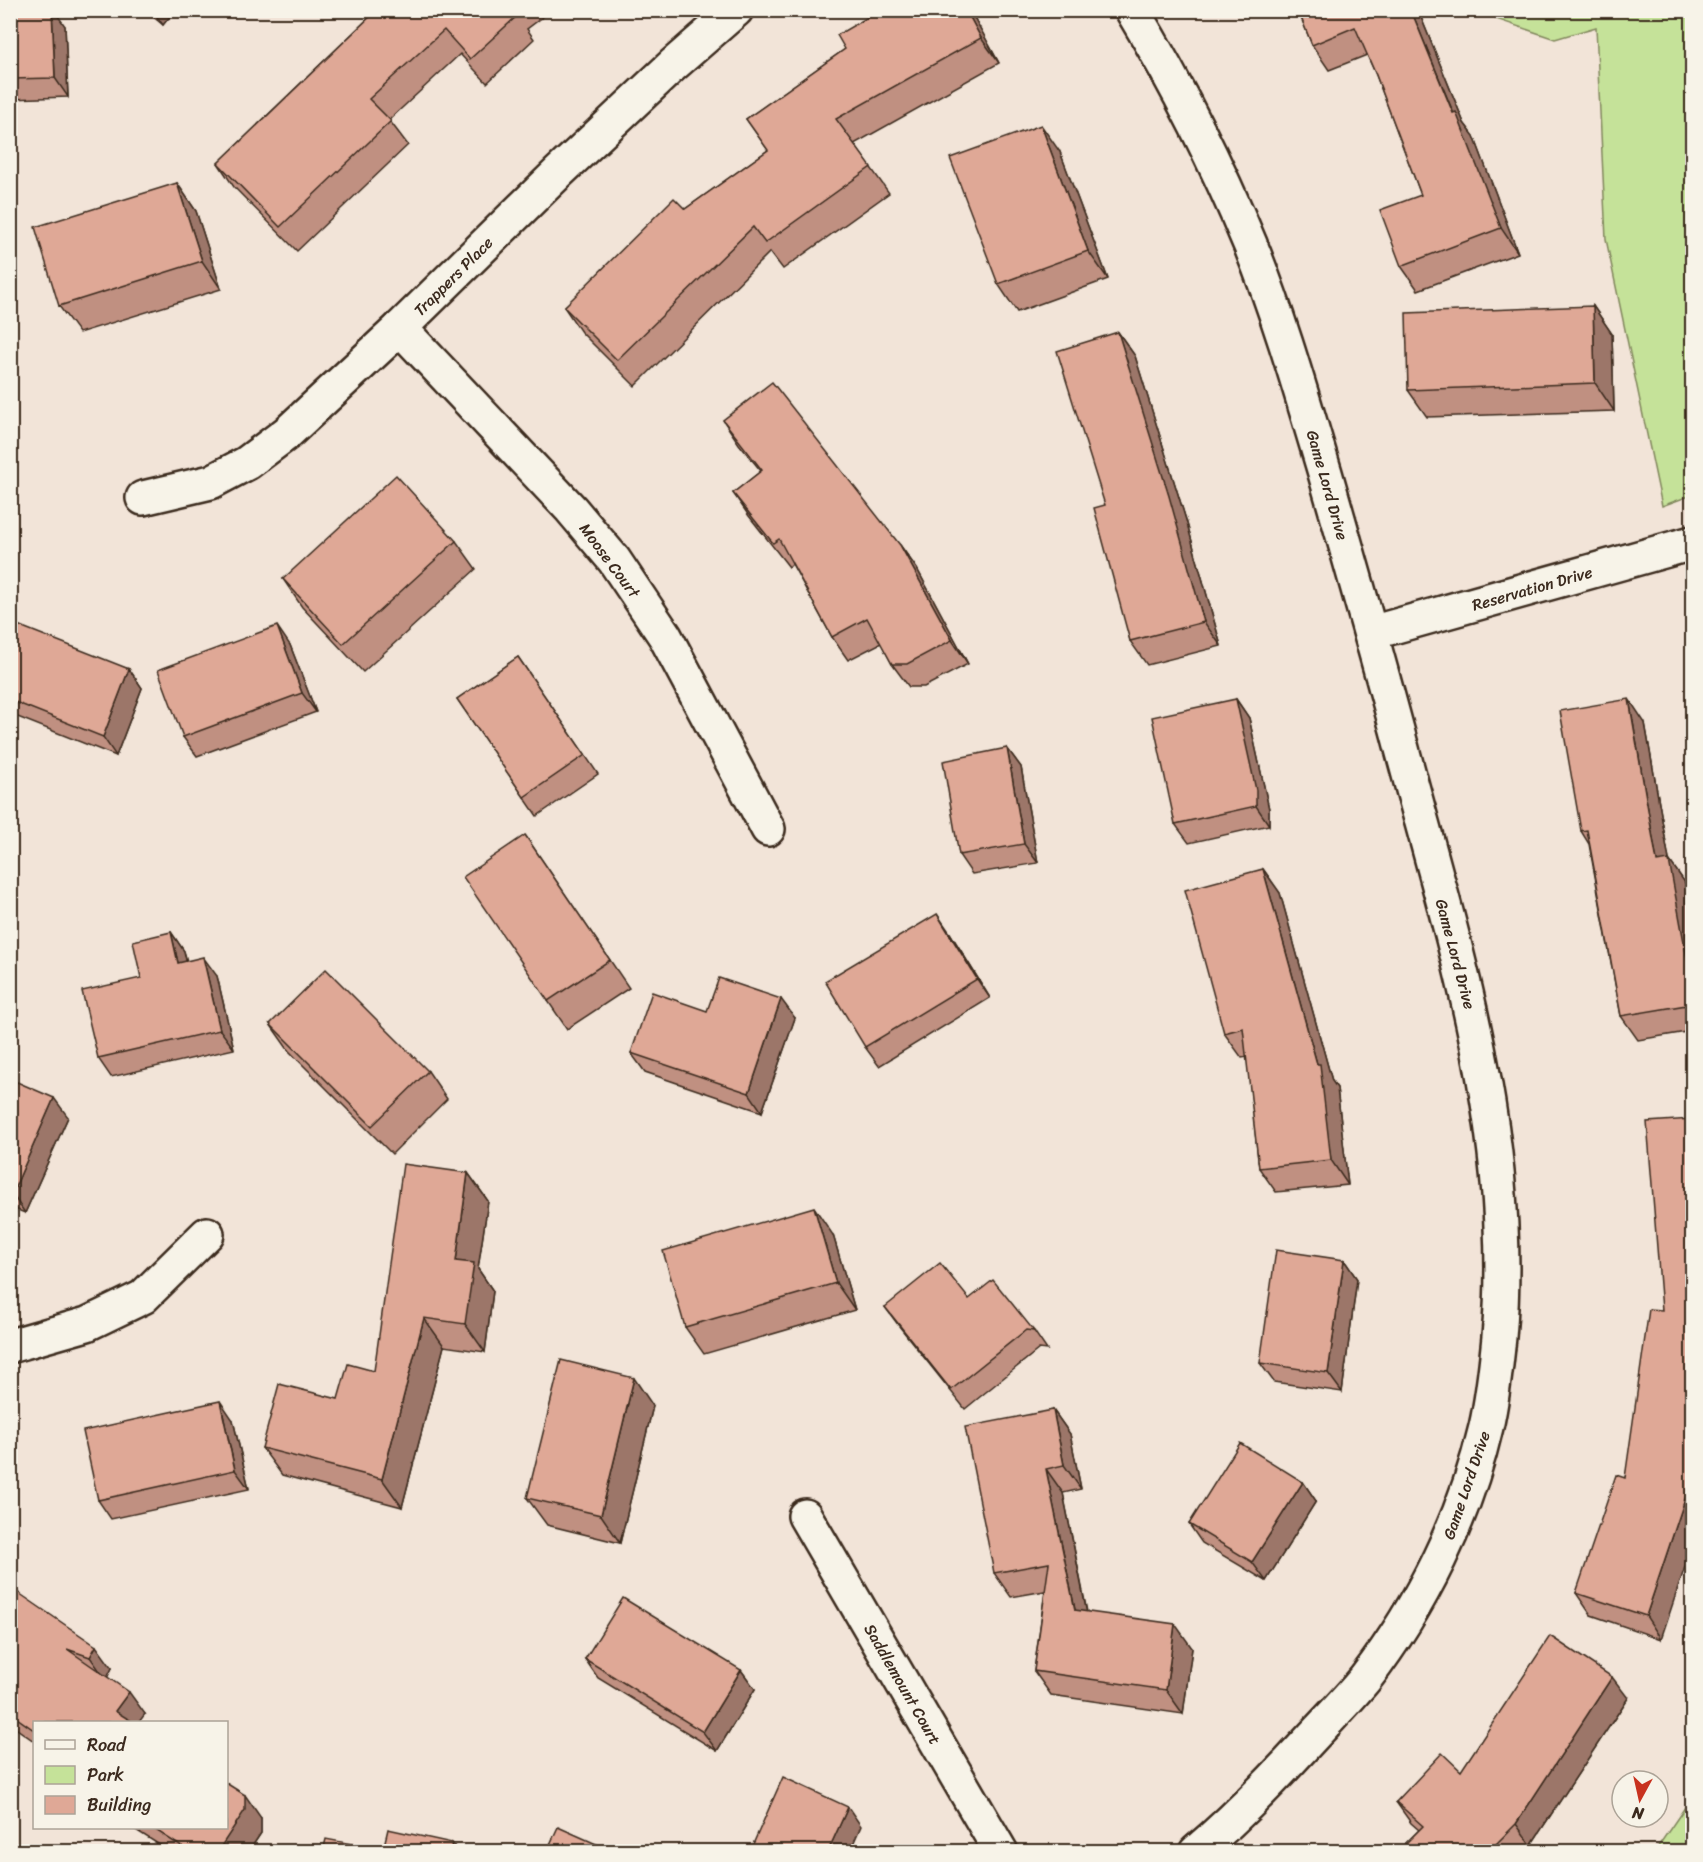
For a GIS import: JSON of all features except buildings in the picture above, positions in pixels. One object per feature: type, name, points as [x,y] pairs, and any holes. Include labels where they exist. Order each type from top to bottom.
[{"type":"street","name":"Trappers Place","points":[[143,498],[211,482],[247,463],[287,434],[400,328],[558,173],[673,65],[736,10]]},
{"type":"street","name":"Game Lord Drive","points":[[1132,10],[1153,45],[1216,166],[1251,247],[1292,360],[1371,633],[1472,1012],[1491,1115],[1500,1192],[1503,1244],[1496,1371],[1487,1422],[1464,1500],[1428,1582],[1399,1631],[1363,1680],[1266,1787],[1196,1851]]},
{"type":"street","name":"Moose Court","points":[[400,328],[571,509],[614,560],[665,636],[768,830]]},
{"type":"street","name":"Reservation Drive","points":[[1371,633],[1692,543]]},
{"type":"street","points":[[10,1346],[87,1324],[143,1297],[207,1234]]},
{"type":"street","name":"Saddlemount Court","points":[[805,1516],[1001,1851]]},
{"type":"green space","points":[[1491,11],[1692,11],[1692,495],[1662,506],[1606,239],[1596,27],[1555,39],[1496,19]]},
{"type":"green space","points":[[1692,1797],[1692,1851],[1655,1851]]}]
